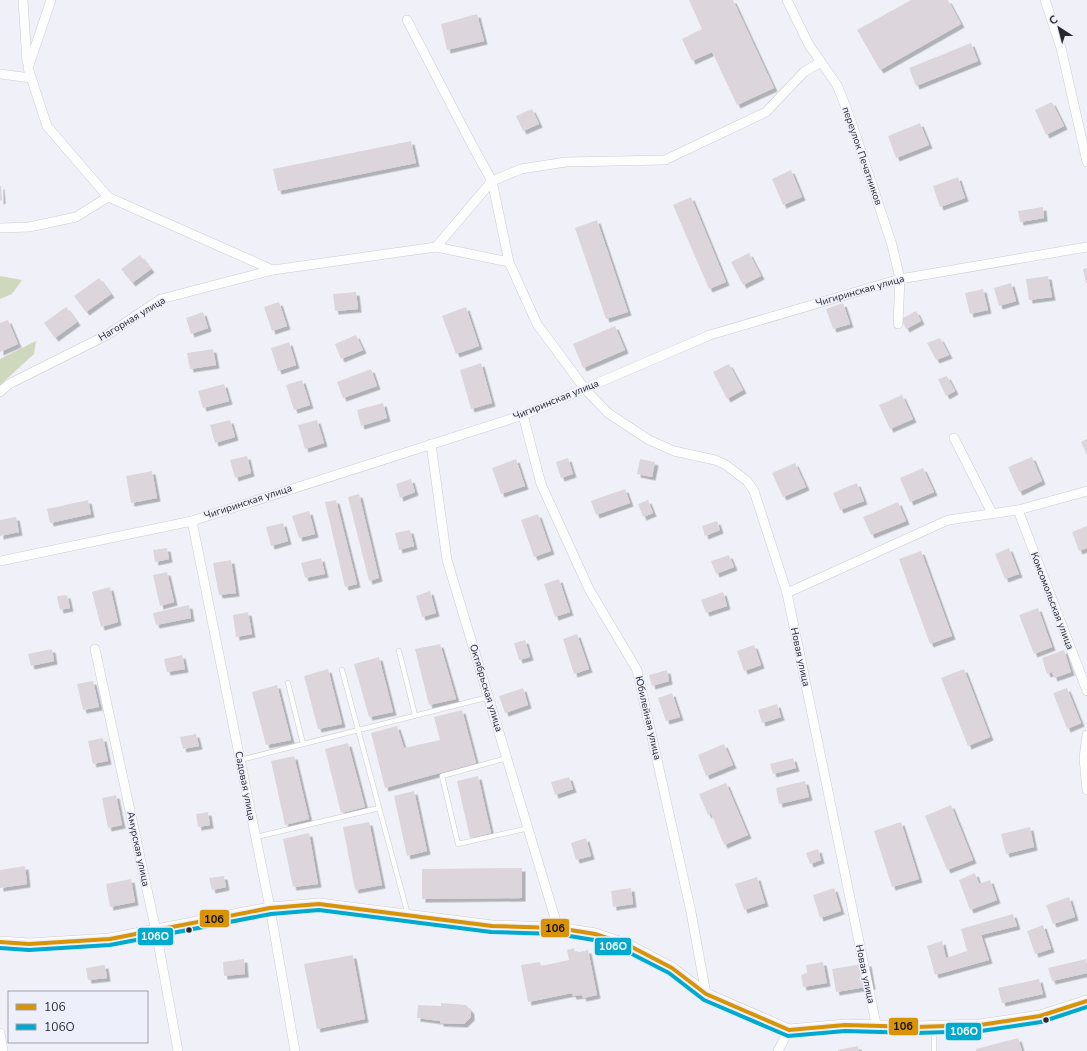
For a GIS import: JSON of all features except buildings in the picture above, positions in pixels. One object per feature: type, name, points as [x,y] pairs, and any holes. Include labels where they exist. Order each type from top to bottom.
[{"type":"street","points":[[23,0],[28,68],[47,126],[108,197],[273,270]]},
{"type":"street","points":[[28,68],[51,0]]},
{"type":"street","name":"переулок Печатников","points":[[787,0],[809,45],[837,85],[848,115],[892,245],[900,279],[898,324]]},
{"type":"street","points":[[1045,0],[1061,48],[1087,162]]},
{"type":"street","name":"Новая улица","points":[[407,20],[470,143],[492,180],[509,262],[537,324],[585,389],[608,413],[649,440],[674,451],[715,460],[726,465],[751,485],[787,593],[876,1024]]},
{"type":"street","points":[[436,247],[492,180],[522,169],[566,162],[665,160],[766,112],[804,72],[821,62]]},
{"type":"street","points":[[0,74],[31,78]]},
{"type":"street","points":[[0,228],[29,226],[76,217],[108,197]]},
{"type":"street","name":"Нагорная улица","points":[[0,392],[9,384],[107,335],[161,299],[273,270],[436,247],[509,262]]},
{"type":"street","name":"Чигиринская улица","points":[[0,561],[192,521],[523,416],[710,335],[900,279],[1087,247]]},
{"type":"street","name":"Юбилейная улица","points":[[523,416],[541,484],[589,588],[637,670],[691,912],[706,994]]},
{"type":"street","points":[[954,438],[992,513]]},
{"type":"street","name":"Октябрьская улица","points":[[431,444],[447,560],[558,928]]},
{"type":"street","points":[[787,593],[948,520],[1018,510],[1087,491]]},
{"type":"street","name":"Комсомольская улица","points":[[1018,510],[1087,691]]},
{"type":"street","name":"Садовая улица","points":[[192,521],[270,908],[296,1051]]},
{"type":"street","name":"Амурская улица","points":[[95,648],[156,931],[178,1051]]},
{"type":"street","points":[[1087,736],[1084,758],[1087,790]]},
{"type":"street","points":[[0,942],[29,944],[110,939],[270,908],[319,904],[492,926],[558,928],[594,934],[628,945],[672,968],[706,994],[789,1030],[876,1024],[934,1026],[980,1025],[1040,1016],[1087,1001]]},
{"type":"street","points":[[778,1051],[789,1030]]},
{"type":"street","points":[[0,1034],[3,1051]]},
{"type":"lane","points":[[399,651],[415,715]]},
{"type":"lane","points":[[342,670],[408,915]]},
{"type":"lane","points":[[288,683],[303,744]]},
{"type":"lane","points":[[240,760],[489,696]]},
{"type":"lane","points":[[507,758],[442,776],[458,844],[529,828]]},
{"type":"lane","points":[[256,837],[379,808]]},
{"type":"lane","points":[[934,1026],[934,1051]]},
{"type":"green space","points":[[0,276],[22,280],[12,294],[0,299]]},
{"type":"green space","points":[[36,341],[34,354],[0,385],[0,359]]},
{"type":"transit line","name":"106","points":[[0,942],[29,944],[110,939],[270,908],[319,904],[492,926],[558,928],[595,934],[628,945],[672,968],[706,994],[789,1030],[845,1025],[916,1027],[980,1025],[1040,1016],[1087,1001]]},
{"type":"transit line","name":"106О","points":[[0,948],[29,950],[110,945],[271,914],[319,910],[491,932],[557,934],[594,940],[626,951],[669,973],[704,1000],[788,1036],[845,1031],[916,1033],[981,1031],[1041,1022],[1087,1007]]}]
